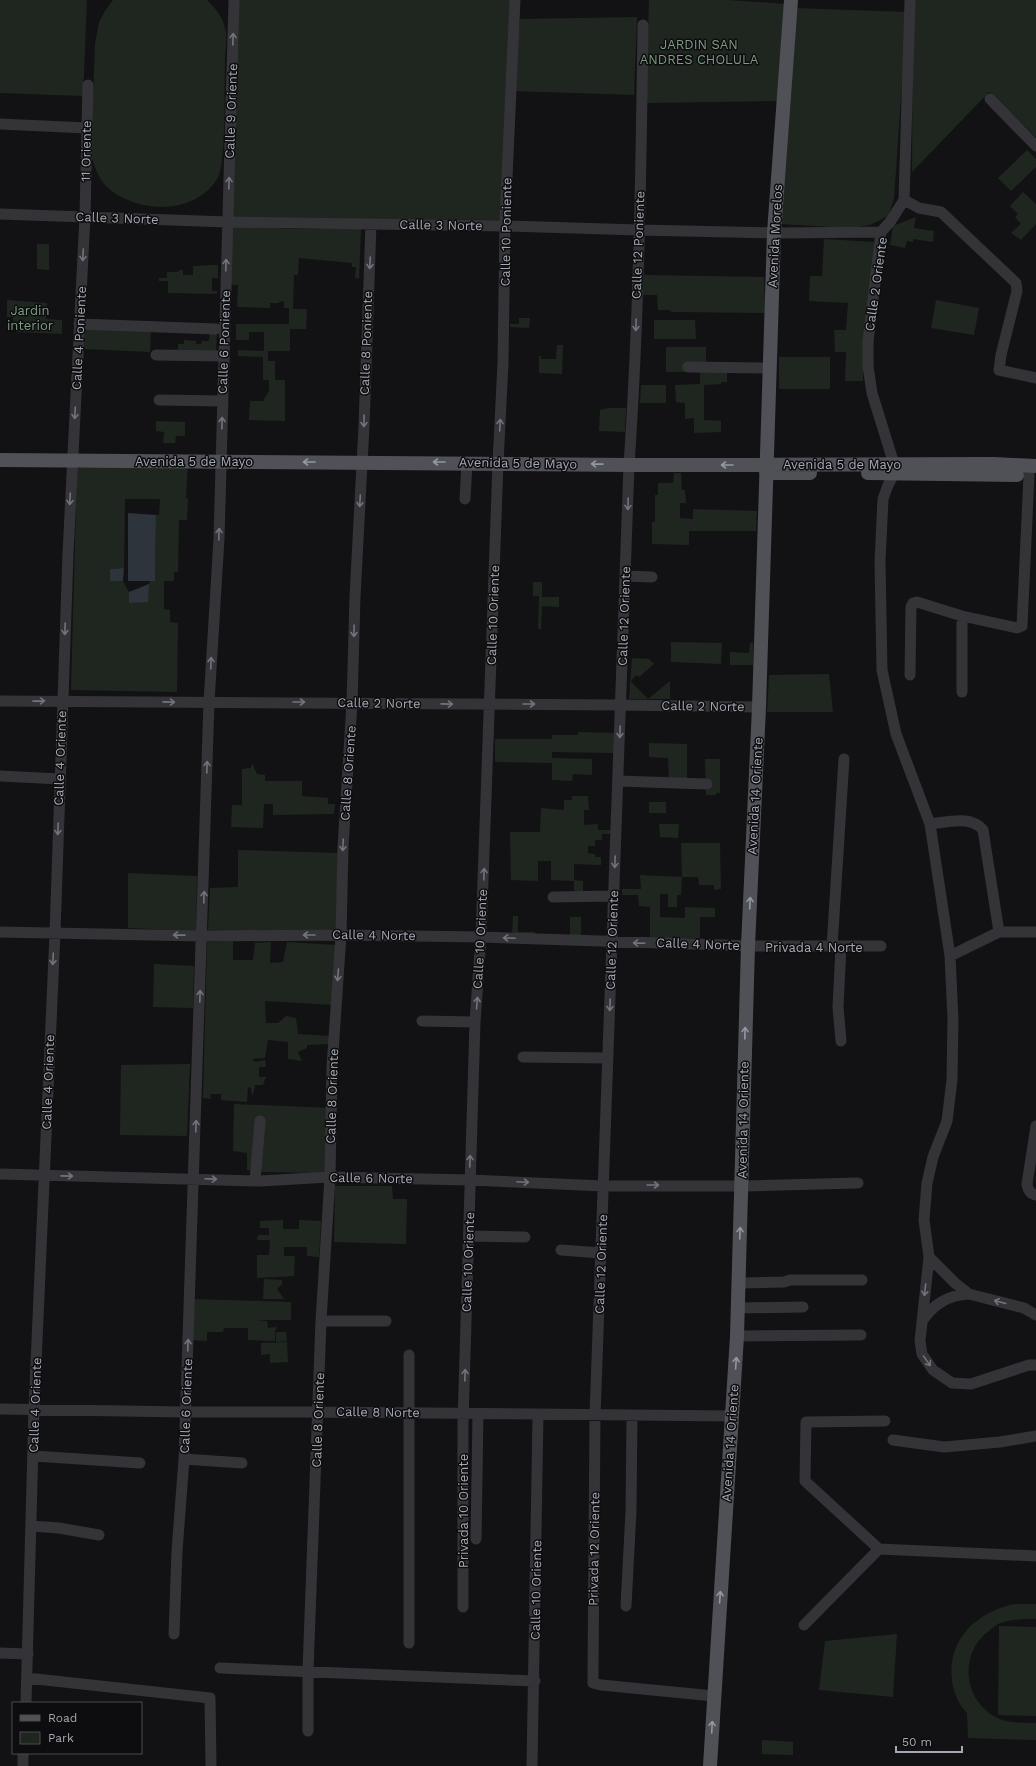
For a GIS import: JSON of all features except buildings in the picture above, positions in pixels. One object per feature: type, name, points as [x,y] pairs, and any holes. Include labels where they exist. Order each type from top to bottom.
[{"type":"main road","name":"Avenida Morelos","points":[[766,469],[774,233],[791,0]]},
{"type":"main road","name":"Avenida 5 de Mayo","points":[[0,460],[467,462],[498,464],[629,465],[766,469],[894,469],[994,464],[1034,472]]},
{"type":"main road","name":"Avenida 14 Oriente","points":[[710,1766],[738,1336],[748,946],[759,707],[766,469]]},
{"type":"street","name":"Calle 9 Oriente","points":[[228,222],[234,0]]},
{"type":"street","name":"Calle 10 Poniente","points":[[498,464],[503,363],[505,226],[514,0]]},
{"type":"street","points":[[910,0],[904,200],[919,208],[941,212],[1016,282],[1017,291],[1001,355],[999,370],[1036,378]]},
{"type":"street","name":"Calle 12 Poniente","points":[[629,465],[633,403],[643,25]]},
{"type":"street","name":"11 Oriente","points":[[85,216],[88,85]]},
{"type":"street","points":[[990,99],[1036,146]]},
{"type":"street","points":[[0,124],[87,128]]},
{"type":"street","name":"Calle 2 Oriente","points":[[894,469],[872,393],[868,366],[868,342],[882,232],[904,200]]},
{"type":"street","name":"Calle 3 Norte","points":[[0,214],[228,222],[505,226],[774,233],[882,232]]},
{"type":"street","name":"Calle 4 Poniente","points":[[72,460],[85,216]]},
{"type":"street","name":"Calle 6 Poniente","points":[[202,936],[210,702],[219,539],[228,222]]},
{"type":"street","name":"Calle 8 Poniente","points":[[362,462],[371,224]]},
{"type":"street","points":[[80,324],[216,329]]},
{"type":"street","points":[[156,355],[224,356]]},
{"type":"street","points":[[688,367],[769,368]]},
{"type":"street","points":[[159,400],[223,401]]},
{"type":"street","name":"Calle 4 Oriente","points":[[26,1702],[34,1456],[34,1409],[55,933],[62,700],[72,460]]},
{"type":"street","name":"Calle 8 Oriente","points":[[308,1731],[308,1670],[321,1321],[330,1177],[332,1068],[341,935],[343,847],[352,702],[355,597],[362,462]]},
{"type":"street","points":[[465,499],[467,462]]},
{"type":"street","name":"Calle 10 Oriente","points":[[464,1414],[475,1022],[481,937],[498,464]]},
{"type":"street","name":"Calle 12 Oriente","points":[[595,1416],[629,465]]},
{"type":"street","points":[[894,469],[883,499],[880,562],[882,670],[896,734],[930,824],[950,956],[953,1019],[952,1080],[947,1121],[933,1158],[927,1183],[924,1220],[929,1257],[921,1324],[922,1354],[933,1370],[952,1383],[971,1384],[1029,1365],[1036,1365]]},
{"type":"street","points":[[910,675],[911,607],[913,603],[917,602],[962,616],[1017,628],[1022,626],[1034,472]]},
{"type":"street","points":[[625,576],[652,577]]},
{"type":"street","points":[[962,616],[962,692]]},
{"type":"street","name":"Calle 2 Norte","points":[[0,701],[62,700],[620,704],[759,707]]},
{"type":"street","points":[[841,1041],[836,947],[844,759]]},
{"type":"street","points":[[0,776],[60,778]]},
{"type":"street","points":[[618,781],[707,784]]},
{"type":"street","points":[[930,824],[967,821],[977,823],[983,830],[999,932]]},
{"type":"street","points":[[554,897],[613,896]]},
{"type":"street","name":"Calle 4 Norte","points":[[0,932],[202,936],[341,935],[481,937],[748,946]]},
{"type":"street","points":[[950,956],[999,932],[1036,932]]},
{"type":"street","name":"Calle 6 Oriente","points":[[174,1634],[184,1459],[202,936]]},
{"type":"street","name":"Privada 4 Norte","points":[[748,946],[881,946]]},
{"type":"street","points":[[422,1021],[475,1022]]},
{"type":"street","points":[[523,1057],[608,1058]]},
{"type":"street","points":[[255,1181],[260,1121]]},
{"type":"street","points":[[1032,1192],[1027,1184],[1036,1126]]},
{"type":"street","name":"Calle 6 Norte","points":[[0,1174],[255,1181],[330,1177],[470,1180],[603,1186],[858,1182]]},
{"type":"street","points":[[469,1236],[525,1236]]},
{"type":"street","points":[[561,1250],[601,1253]]},
{"type":"street","points":[[929,1257],[955,1283],[969,1294]]},
{"type":"street","points":[[739,1283],[784,1282],[790,1280],[862,1280]]},
{"type":"street","points":[[921,1324],[928,1312],[944,1300],[955,1295],[969,1294],[1024,1308],[1036,1315]]},
{"type":"street","points":[[738,1308],[803,1308]]},
{"type":"street","points":[[321,1321],[386,1321]]},
{"type":"street","points":[[738,1336],[862,1335]]},
{"type":"street","points":[[409,1355],[409,1643]]},
{"type":"street","name":"Calle 8 Norte","points":[[0,1409],[185,1412],[409,1412],[595,1416],[732,1416]]},
{"type":"street","name":"Privada 10 Oriente","points":[[463,1607],[464,1414]]},
{"type":"street","points":[[476,1539],[478,1414]]},
{"type":"street","name":"Calle 10 Oriente","points":[[532,1766],[535,1681],[538,1415]]},
{"type":"street","name":"Privada 12 Oriente","points":[[595,1416],[593,1683],[714,1696]]},
{"type":"street","points":[[626,1606],[631,1511],[632,1416]]},
{"type":"street","points":[[885,1421],[806,1422],[805,1481],[879,1549],[1036,1556]]},
{"type":"street","points":[[893,1440],[944,1447],[1000,1442],[1036,1436]]},
{"type":"street","points":[[34,1456],[140,1463]]},
{"type":"street","points":[[184,1459],[242,1463]]},
{"type":"street","points":[[31,1526],[59,1528],[99,1535]]},
{"type":"street","points":[[804,1625],[879,1549]]},
{"type":"street","points":[[0,1653],[28,1654]]},
{"type":"street","points":[[220,1668],[308,1670],[535,1681]]},
{"type":"street","points":[[27,1678],[210,1698],[211,1766]]},
{"type":"street","points":[[23,1754],[23,1766]]},
{"type":"green space","points":[[0,0],[87,0],[83,96],[0,93]]},
{"type":"green space","points":[[113,0],[207,0],[221,16],[226,32],[223,155],[217,179],[207,191],[194,200],[179,205],[164,207],[148,206],[132,202],[118,195],[106,186],[97,171],[91,154],[95,44],[99,22]]},
{"type":"green space","points":[[235,0],[513,0],[500,220],[229,218]]},
{"type":"green space","name":"JARDIN SAN ANDRES CHOLULA","points":[[649,0],[728,0],[786,4],[777,101],[646,103]]},
{"type":"green space","points":[[913,0],[1036,0],[1036,137],[989,92],[912,172]]},
{"type":"green space","points":[[794,8],[907,12],[894,199],[888,216],[870,225],[850,228],[780,224]]},
{"type":"green space","points":[[637,17],[634,95],[513,91],[520,19]]},
{"type":"green space","points":[[1027,150],[1036,159],[1036,167],[1011,191],[998,178]]},
{"type":"green space","points":[[1023,192],[1036,204],[1036,224],[1021,240],[1011,233],[1021,224],[1015,217],[1018,214],[1010,206]]},
{"type":"green space","points":[[916,217],[914,228],[934,231],[933,242],[913,239],[913,242],[907,241],[905,248],[890,245],[893,226]]},
{"type":"green space","points":[[233,226],[293,229],[361,229],[359,279],[355,278],[356,267],[352,267],[352,263],[299,258],[298,275],[294,275],[293,309],[307,309],[306,329],[290,329],[290,351],[268,351],[268,361],[275,361],[275,380],[285,380],[285,421],[249,420],[250,401],[263,401],[269,391],[269,380],[263,380],[263,357],[238,356],[238,350],[264,351],[264,332],[249,332],[249,340],[236,340],[236,324],[289,324],[289,308],[284,308],[284,301],[279,303],[270,303],[270,308],[237,307],[238,285],[230,285]]},
{"type":"green space","points":[[824,239],[874,242],[869,357],[863,357],[863,381],[845,381],[846,352],[835,352],[834,330],[846,330],[848,303],[809,301],[810,276],[822,276]]},
{"type":"green space","name":"Jardin interior","points":[[37,244],[49,244],[49,270],[37,269]]},
{"type":"green space","points":[[218,265],[218,278],[212,278],[212,291],[217,291],[217,294],[168,293],[168,281],[159,281],[159,278],[167,278],[167,272],[178,272],[179,270],[183,270],[183,275],[193,275],[193,266]]},
{"type":"green space","points":[[644,275],[764,277],[765,313],[672,312],[669,310],[658,310],[657,295],[643,295]]},
{"type":"green space","name":"Jardin interior","points":[[7,300],[47,303],[46,319],[62,320],[62,334],[16,332],[16,326],[6,327],[6,325],[10,325],[10,321],[13,321],[13,317],[7,317]]},
{"type":"green space","points":[[936,300],[979,308],[974,335],[931,328]]},
{"type":"green space","points":[[519,318],[530,318],[529,328],[510,327],[510,324],[519,324]]},
{"type":"green space","points":[[654,320],[695,320],[696,339],[654,339]]},
{"type":"green space","points":[[85,325],[151,328],[150,352],[84,349]]},
{"type":"green space","points":[[210,331],[217,331],[216,351],[178,350],[178,344],[184,344],[184,340],[196,341],[196,344],[201,344],[202,341],[209,341]]},
{"type":"green space","points":[[557,345],[563,345],[562,374],[539,373],[539,356],[541,356],[541,359],[556,359]]},
{"type":"green space","points":[[666,347],[706,347],[706,365],[686,372],[666,372]]},
{"type":"green space","points":[[779,357],[830,357],[830,389],[779,389]]},
{"type":"green space","points":[[727,371],[727,382],[721,382],[721,384],[704,385],[704,420],[721,421],[721,432],[694,433],[694,418],[685,419],[685,403],[676,402],[675,385],[700,384],[700,372]]},
{"type":"green space","points":[[641,385],[666,385],[666,403],[640,403]]},
{"type":"green space","points":[[609,408],[626,408],[625,432],[599,431],[600,410]]},
{"type":"green space","points":[[156,421],[185,422],[185,436],[176,436],[175,443],[163,443],[164,432],[156,431]]},
{"type":"green space","points":[[188,463],[186,498],[188,499],[187,520],[179,520],[178,572],[174,572],[174,581],[164,581],[164,609],[170,610],[170,622],[178,623],[177,692],[71,690],[77,468]],"holes":[[[125,499],[160,499],[159,515],[156,515],[155,581],[150,581],[149,584],[129,603],[129,592],[123,581],[110,581],[111,569],[124,568]]]},
{"type":"green space","points":[[674,473],[681,473],[682,490],[685,490],[686,503],[680,503],[680,518],[693,519],[693,509],[757,511],[756,531],[689,531],[689,545],[652,544],[652,522],[655,522],[655,495],[658,495],[658,483],[673,483]]},
{"type":"green space","points":[[533,582],[542,582],[542,597],[559,597],[559,607],[542,606],[541,629],[538,629],[539,596],[533,596]]},
{"type":"green space","points":[[671,642],[722,643],[721,664],[671,662]]},
{"type":"green space","points":[[750,643],[753,643],[753,665],[730,665],[730,652],[749,653]]},
{"type":"green space","points":[[632,658],[649,659],[654,664],[639,677],[636,675],[631,681],[648,699],[629,699]]},
{"type":"green space","points":[[829,674],[833,712],[767,712],[769,675]]},
{"type":"green space","points":[[670,681],[670,699],[648,699]]},
{"type":"green space","points":[[578,732],[614,733],[614,753],[552,752],[552,758],[592,759],[592,775],[573,774],[572,781],[552,780],[552,763],[495,762],[495,739],[552,739],[552,735],[578,735]]},
{"type":"green space","points":[[649,743],[687,744],[687,780],[669,780],[668,758],[649,757]]},
{"type":"green space","points":[[705,759],[720,759],[720,793],[716,793],[716,795],[706,795]]},
{"type":"green space","points":[[252,763],[257,774],[265,775],[265,781],[302,781],[302,796],[328,798],[328,804],[335,804],[334,814],[273,815],[273,804],[264,804],[263,828],[231,827],[232,805],[242,805],[242,769],[251,768]]},
{"type":"green space","points":[[572,796],[588,796],[589,810],[584,810],[584,825],[598,824],[598,830],[612,830],[612,834],[602,834],[602,840],[595,840],[595,846],[588,846],[588,853],[595,854],[595,857],[601,857],[601,865],[574,864],[574,880],[583,881],[583,894],[574,894],[574,881],[551,880],[551,861],[538,861],[538,881],[511,880],[510,832],[540,832],[541,808],[564,810],[564,800],[572,800]]},
{"type":"green space","points":[[649,802],[666,802],[666,813],[649,813]]},
{"type":"green space","points":[[659,824],[679,824],[678,838],[660,837]]},
{"type":"green space","points":[[681,843],[720,843],[721,889],[714,890],[714,885],[699,885],[698,877],[682,877]]},
{"type":"green space","points":[[238,850],[338,853],[336,932],[208,930],[210,888],[238,887]]},
{"type":"green space","points":[[128,873],[197,876],[196,931],[128,928]]},
{"type":"green space","points":[[640,875],[682,877],[681,895],[677,895],[677,907],[668,907],[668,894],[660,894],[660,917],[685,918],[685,907],[715,908],[715,917],[700,917],[700,938],[650,938],[650,907],[639,906],[638,895],[622,895],[622,889],[641,889]]},
{"type":"green space","points":[[513,916],[518,916],[518,932],[535,932],[535,936],[512,935]]},
{"type":"green space","points":[[570,917],[581,917],[581,937],[570,937]]},
{"type":"green space","points":[[233,941],[233,960],[253,960],[255,943],[271,942],[270,963],[283,962],[287,942],[336,945],[333,1005],[265,1001],[266,1023],[278,1023],[286,1016],[296,1018],[298,1034],[330,1036],[330,1044],[307,1045],[307,1048],[298,1052],[302,1061],[288,1059],[288,1042],[268,1040],[265,1058],[252,1059],[255,1062],[265,1060],[266,1067],[259,1067],[259,1077],[266,1077],[263,1085],[255,1085],[253,1095],[251,1088],[248,1087],[247,1102],[221,1100],[221,1094],[210,1094],[211,1099],[203,1098],[207,942]]},
{"type":"green space","points":[[154,964],[194,966],[193,1008],[153,1007]]},
{"type":"green space","points":[[190,1064],[187,1136],[120,1135],[121,1065]]},
{"type":"green space","points":[[234,1104],[329,1108],[327,1171],[323,1173],[265,1172],[247,1170],[247,1153],[233,1151]]},
{"type":"green space","points":[[335,1186],[392,1186],[393,1199],[407,1199],[406,1244],[334,1242]]},
{"type":"green space","points":[[283,1220],[283,1229],[299,1229],[299,1220],[321,1221],[319,1257],[307,1256],[307,1247],[284,1247],[284,1256],[295,1256],[294,1276],[257,1278],[257,1255],[269,1255],[270,1240],[257,1240],[258,1235],[269,1235],[269,1228],[260,1228],[260,1221]]},
{"type":"green space","points":[[264,1279],[282,1280],[282,1284],[277,1289],[284,1299],[263,1299]]},
{"type":"green space","points":[[193,1299],[291,1302],[291,1320],[255,1320],[267,1321],[268,1328],[277,1327],[275,1331],[275,1341],[248,1340],[248,1328],[224,1328],[223,1332],[207,1332],[207,1341],[190,1340]]},
{"type":"green space","points":[[276,1332],[286,1332],[287,1341],[276,1342]]},
{"type":"green space","points":[[287,1342],[288,1362],[270,1363],[270,1354],[261,1355],[261,1343]]},
{"type":"green space","points":[[1015,1604],[1036,1604],[1036,1619],[1000,1623],[985,1634],[976,1645],[971,1656],[969,1669],[970,1682],[973,1693],[980,1704],[990,1713],[1006,1721],[1036,1723],[1036,1740],[968,1738],[967,1713],[955,1694],[952,1680],[954,1652],[967,1630],[977,1621],[988,1613]]},
{"type":"green space","points":[[999,1626],[1036,1627],[1036,1716],[998,1715]]},
{"type":"green space","points":[[897,1634],[893,1697],[819,1690],[825,1641]]},
{"type":"green space","points":[[762,1740],[793,1742],[793,1755],[762,1754]]},
{"type":"shaded area","points":[[128,513],[156,515],[155,581],[128,581]]},
{"type":"shaded area","points":[[124,568],[123,581],[110,581],[110,569]]},
{"type":"shaded area","points":[[149,584],[148,602],[129,603],[129,592]]}]
